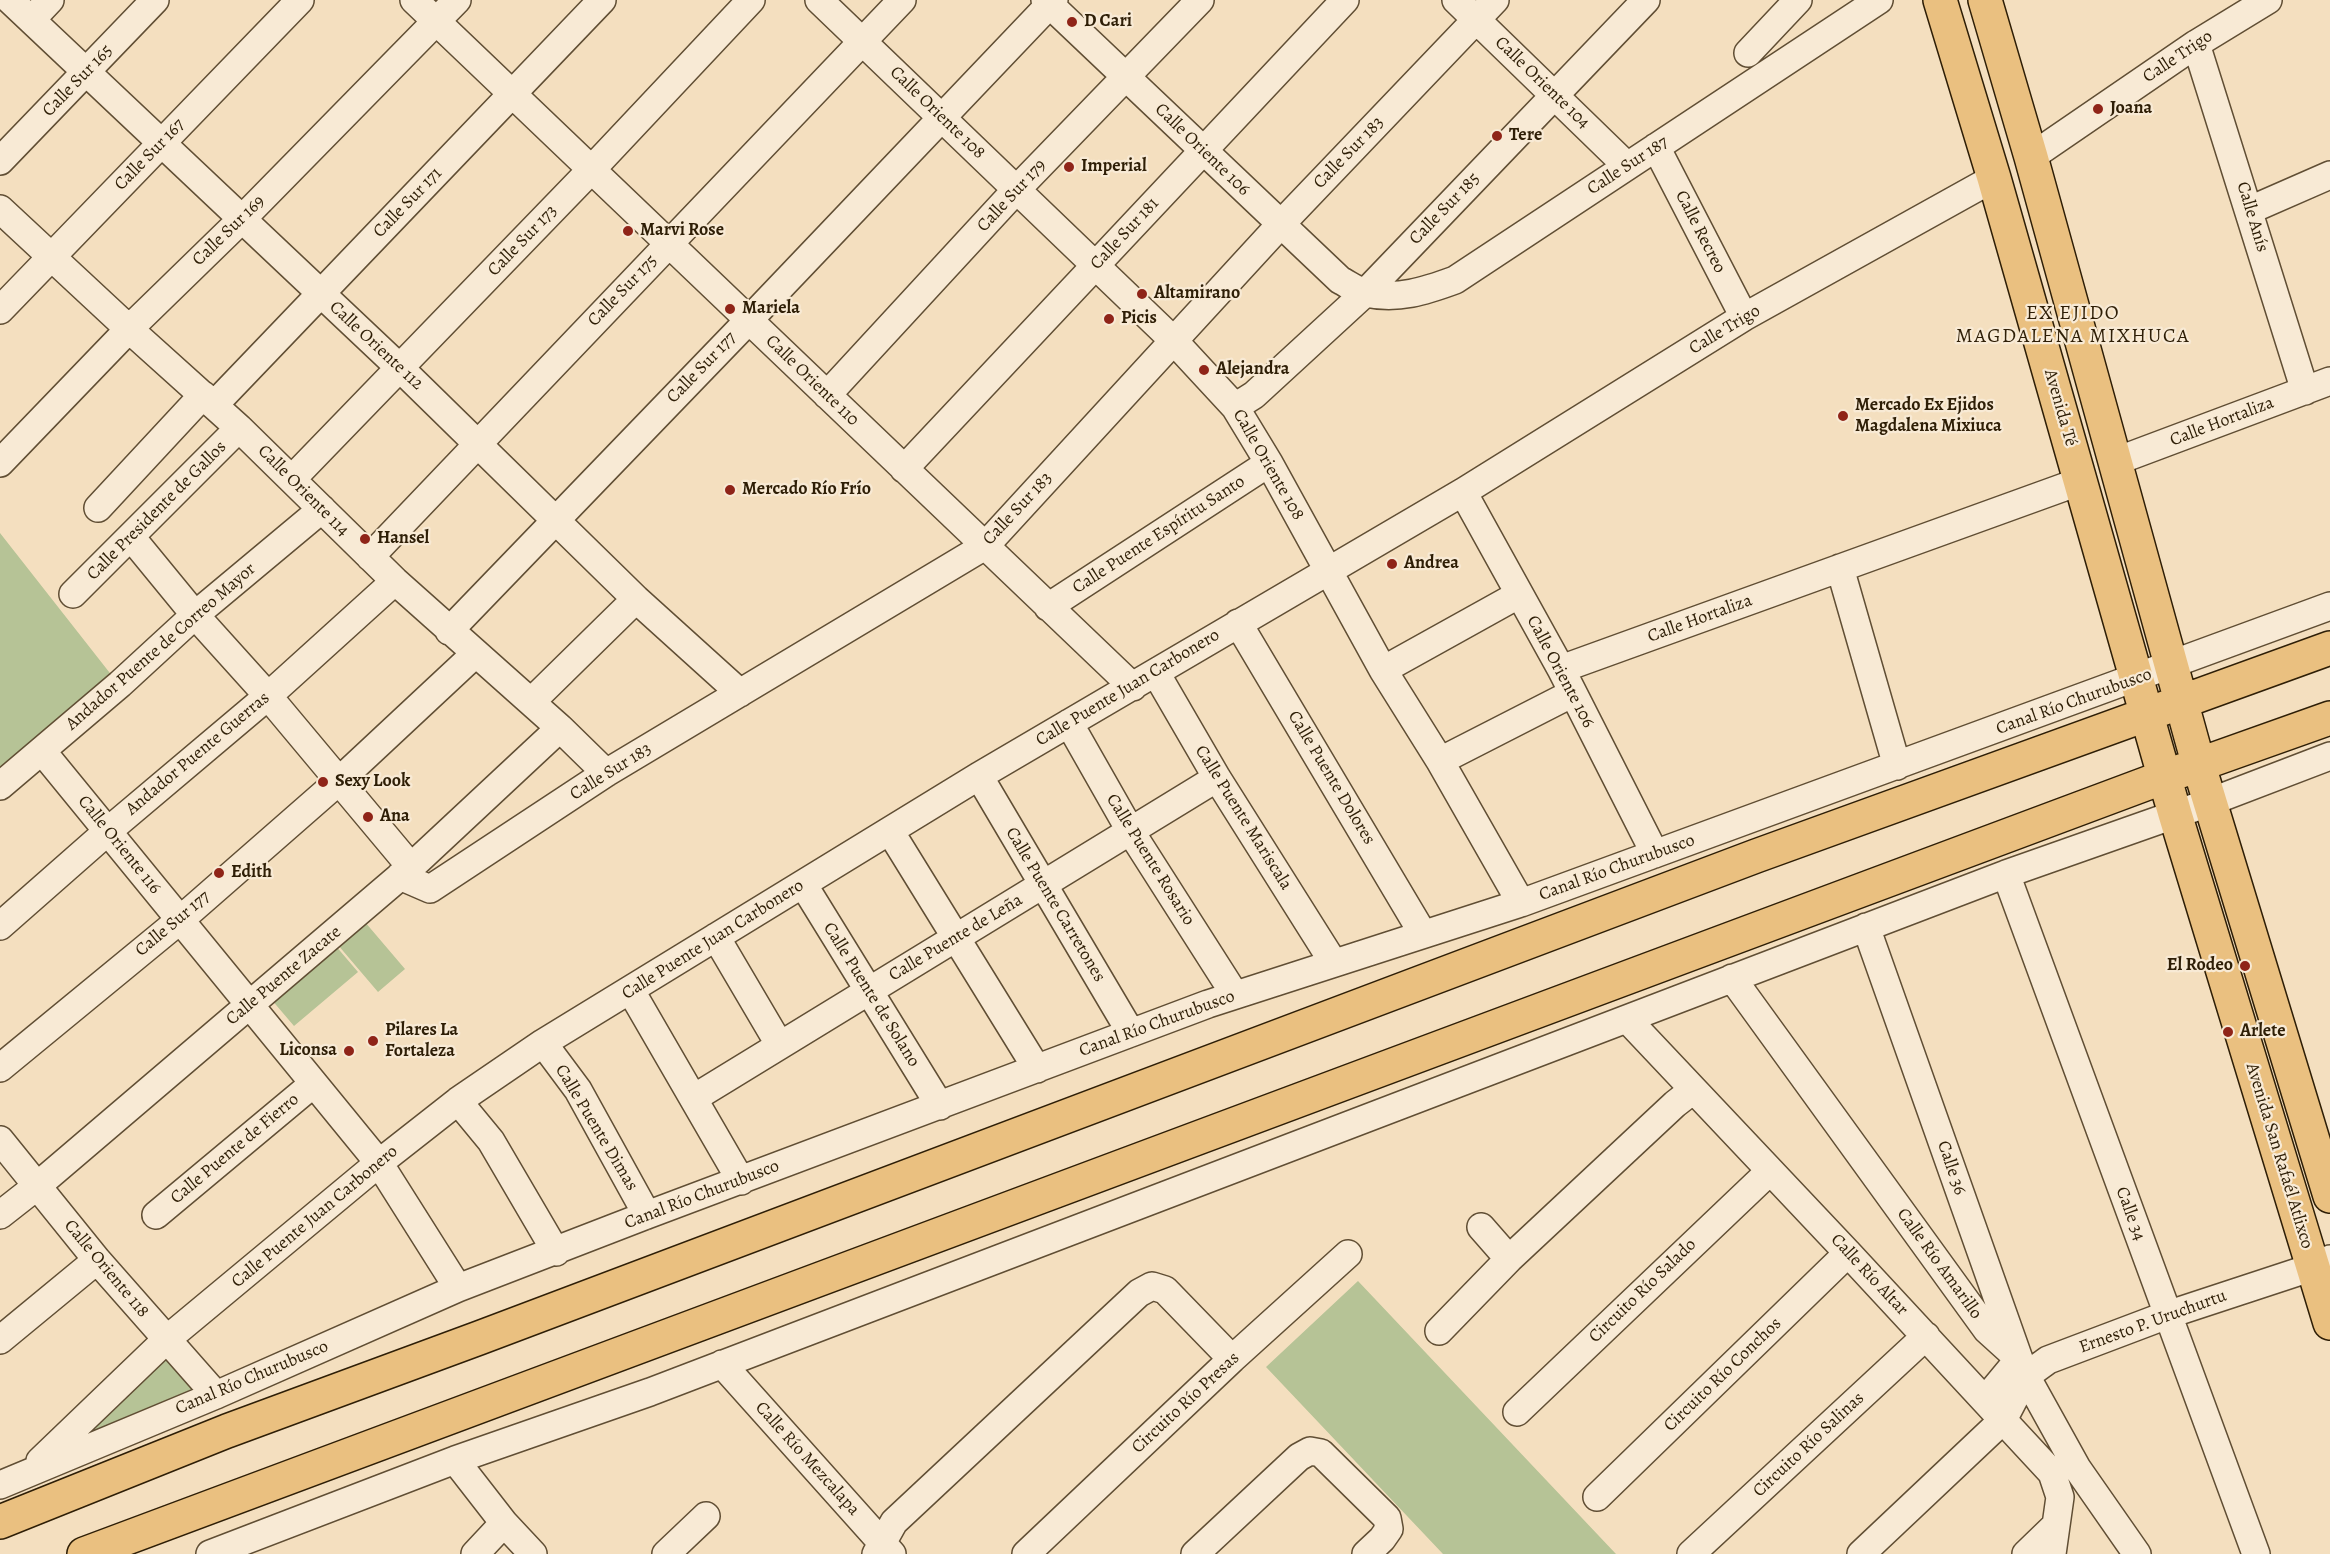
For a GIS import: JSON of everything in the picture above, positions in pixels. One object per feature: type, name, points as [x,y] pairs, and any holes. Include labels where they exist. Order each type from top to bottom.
[{"type":"main road","name":"Avenida Té","points":[[1940,0],[1994,178],[2135,679]]},
{"type":"main road","name":"Avenida Té","points":[[1985,0],[2173,665]]},
{"type":"main road","name":"Canal Río Churubusco","points":[[0,1522],[227,1431],[501,1330],[1745,860],[2330,648]]},
{"type":"main road","name":"Avenida San Rafaél Atlixco","points":[[2173,665],[2199,766],[2330,1196]]},
{"type":"main road","name":"Avenida San Rafaél Atlixco","points":[[2135,679],[2175,814],[2321,1263],[2330,1323]]},
{"type":"main road","points":[[84,1554],[2330,717]]},
{"type":"street","name":"Calle Oriente 112","points":[[10,0],[41,9],[87,72],[401,369],[557,519],[636,599],[740,693]]},
{"type":"street","name":"Calle Sur 165","points":[[0,161],[155,0]]},
{"type":"street","name":"Calle Sur 167","points":[[0,310],[300,0]]},
{"type":"street","name":"Calle Oriente 110","points":[[414,0],[1133,687]]},
{"type":"street","name":"Calle Sur 169","points":[[0,463],[129,329],[242,219],[458,0]]},
{"type":"street","name":"Calle Sur 171","points":[[98,508],[321,295],[602,0]]},
{"type":"street","name":"Calle Sur 173","points":[[292,479],[592,170],[750,0]]},
{"type":"street","name":"Calle Oriente 108","points":[[819,0],[1173,340],[1235,406],[1383,670],[1440,761],[1521,903]]},
{"type":"street","name":"Calle Sur 175","points":[[370,557],[902,0]]},
{"type":"street","name":"Calle Sur 179","points":[[827,395],[1017,189],[1200,0]]},
{"type":"street","name":"Calle Sur 181","points":[[904,469],[1346,0]]},
{"type":"street","name":"Calle Oriente 104","points":[[1456,0],[1627,166]]},
{"type":"street","name":"Calle Sur 183","points":[[406,872],[430,889],[606,773],[985,546],[1173,340],[1495,0]]},
{"type":"street","name":"Calle Sur 185","points":[[1235,406],[1254,395],[1365,293],[1646,0]]},
{"type":"street","points":[[1748,53],[1798,0]]},
{"type":"street","name":"Calle Trigo","points":[[2031,157],[2196,44],[2268,0]]},
{"type":"street","name":"Calle Oriente 106","points":[[1050,1],[1126,78],[1340,280],[1365,293]]},
{"type":"street","name":"Calle Sur 177","points":[[449,631],[749,320],[1050,1]]},
{"type":"street","name":"Calle Sur 187","points":[[1365,293],[1416,294],[1455,280],[1868,3]]},
{"type":"street","name":"Calle Anís","points":[[2196,44],[2250,210],[2318,386]]},
{"type":"street","name":"Calle Recreo","points":[[1656,147],[1744,317]]},
{"type":"street","points":[[2250,210],[2330,175]]},
{"type":"street","name":"Calle Trigo","points":[[1462,492],[1744,317],[1994,178]]},
{"type":"street","name":"Calle Oriente 114","points":[[0,209],[240,428],[370,557],[449,631],[560,728],[606,773]]},
{"type":"street","name":"Calle Hortaliza","points":[[2114,462],[2318,386]]},
{"type":"street","name":"Calle Presidente de Gallos","points":[[73,594],[240,428]]},
{"type":"street","name":"Calle Puente Espíritu Santo","points":[[1048,607],[1269,463]]},
{"type":"street","name":"Calle Hortaliza","points":[[1561,669],[2081,481]]},
{"type":"street","name":"Calle Oriente 106","points":[[1462,492],[1561,669],[1655,855]]},
{"type":"street","name":"Calle Puente Juan Carbonero","points":[[26,1475],[166,1340],[379,1163],[458,1101],[543,1043],[979,776],[1462,492]]},
{"type":"street","name":"Andador Puente de Correo Mayor","points":[[0,786],[120,684],[195,615],[322,509]]},
{"type":"street","points":[[131,537],[195,615],[340,780],[406,872]]},
{"type":"street","points":[[1840,568],[1897,766]]},
{"type":"street","name":"Andador Puente Guerras","points":[[0,926],[268,696],[395,580]]},
{"type":"street","points":[[1383,670],[1518,595]]},
{"type":"street","points":[[531,702],[636,599]]},
{"type":"street","name":"Canal Río Churubusco","points":[[0,1484],[216,1395],[458,1288],[647,1215],[1235,995],[1521,903],[2330,606]]},
{"type":"street","name":"Calle Puente Dolores","points":[[1238,623],[1423,934]]},
{"type":"street","name":"Calle Sur 177","points":[[0,1068],[180,920],[340,780],[475,654]]},
{"type":"street","name":"Calle Puente Mariscala","points":[[1156,673],[1217,778],[1333,962]]},
{"type":"street","points":[[1440,761],[1573,693]]},
{"type":"street","name":"Calle Puente Rosario","points":[[1069,723],[1131,832],[1235,995]]},
{"type":"street","name":"Calle Puente Zacate","points":[[0,1215],[406,872],[560,728]]},
{"type":"street","name":"Calle Oriente 116","points":[[42,751],[379,1163],[458,1288]]},
{"type":"street","points":[[210,1554],[455,1460],[722,1365],[2006,874],[2211,802],[2330,756]]},
{"type":"street","name":"Calle Puente Carretones","points":[[979,776],[1131,1034]]},
{"type":"street","name":"Calle Puente de Leña","points":[[694,1098],[1217,778]]},
{"type":"street","points":[[890,831],[1037,1069]]},
{"type":"street","name":"Calle 34","points":[[2006,874],[2256,1554]]},
{"type":"street","name":"Calle Puente de Solano","points":[[803,884],[940,1106]]},
{"type":"street","name":"Calle 36","points":[[1866,927],[2022,1367]]},
{"type":"street","points":[[716,937],[779,1044]]},
{"type":"street","name":"Calle Río Amarillo","points":[[1732,978],[1987,1330],[2022,1367],[2077,1468],[2137,1554]]},
{"type":"street","points":[[631,991],[741,1180]]},
{"type":"street","name":"Calle Río Altar","points":[[1627,1019],[2052,1473],[2060,1497],[2052,1554]]},
{"type":"street","name":"Calle Puente Dimas","points":[[543,1043],[578,1090],[647,1215]]},
{"type":"street","name":"Calle Puente de Fierro","points":[[156,1215],[313,1084]]},
{"type":"street","points":[[1439,1331],[1509,1259],[1674,1104],[1693,1090]]},
{"type":"street","points":[[458,1101],[491,1141],[556,1252]]},
{"type":"street","name":"Calle Oriente 118","points":[[0,1140],[97,1260],[216,1395]]},
{"type":"street","name":"Circuito Río Salado","points":[[1517,1412],[1770,1171]]},
{"type":"street","points":[[1481,1227],[1509,1259]]},
{"type":"street","name":"Circuito Río Conchos","points":[[1597,1497],[1848,1253]]},
{"type":"street","name":"Circuito Río Presas","points":[[1026,1554],[1232,1359],[1348,1254]]},
{"type":"street","points":[[0,1340],[97,1260]]},
{"type":"street","name":"Ernesto P. Uruchurtu","points":[[2022,1367],[2048,1360],[2167,1315],[2321,1263]]},
{"type":"street","points":[[883,1550],[894,1522],[1139,1293],[1152,1286],[1165,1290],[1232,1359]]},
{"type":"street","name":"Circuito Río Salinas","points":[[1691,1554],[1926,1336]]},
{"type":"street","name":"Calle Río Mezcalapa","points":[[722,1365],[883,1550]]},
{"type":"street","points":[[1861,1554],[1994,1410],[2022,1367]]},
{"type":"street","points":[[1195,1554],[1299,1457],[1310,1451],[1321,1453],[1387,1518],[1389,1529],[1366,1554]]},
{"type":"street","points":[[455,1460],[504,1523],[533,1554]]},
{"type":"street","points":[[666,1554],[706,1516]]},
{"type":"street","points":[[475,1554],[504,1523]]},
{"type":"street","points":[[2026,1554],[2056,1525]]},
{"type":"green space","points":[[0,533],[113,677],[0,775]]},
{"type":"green space","points":[[359,915],[405,969],[378,992],[332,938]]},
{"type":"green space","points":[[329,938],[358,972],[294,1026],[265,992]]},
{"type":"green space","points":[[1358,1281],[1616,1554],[1443,1554],[1266,1367]]},
{"type":"green space","points":[[167,1348],[201,1391],[54,1455]]},
{"type":"place","name":"D Cari","points":[[1072,22]]},
{"type":"place","name":"Joana","points":[[2098,109]]},
{"type":"place","name":"Tere","points":[[1497,136]]},
{"type":"place","name":"Imperial","points":[[1069,167]]},
{"type":"place","name":"Marvi Rose","points":[[628,231]]},
{"type":"place","name":"Altamirano","points":[[1142,294]]},
{"type":"place","name":"Mariela","points":[[730,309]]},
{"type":"place","name":"Picis","points":[[1109,319]]},
{"type":"place","name":"Alejandra","points":[[1204,370]]},
{"type":"place","name":"Mercado Ex Ejidos Magdalena Mixiuca","points":[[1843,416]]},
{"type":"place","name":"Mercado Río Frío","points":[[730,490]]},
{"type":"place","name":"Hansel","points":[[365,539]]},
{"type":"place","name":"Andrea","points":[[1392,564]]},
{"type":"place","name":"Sexy Look","points":[[323,782]]},
{"type":"place","name":"Ana","points":[[368,817]]},
{"type":"place","name":"Edith","points":[[219,873]]},
{"type":"place","name":"El Rodeo","points":[[2245,966]]},
{"type":"place","name":"Arlete","points":[[2228,1032]]},
{"type":"place","name":"Pilares La Fortaleza","points":[[373,1041]]},
{"type":"place","name":"Liconsa","points":[[349,1051]]},
{"type":"district","name":"EX EJIDO MAGDALENA MIXHUCA","points":[[2073,326]]}]
